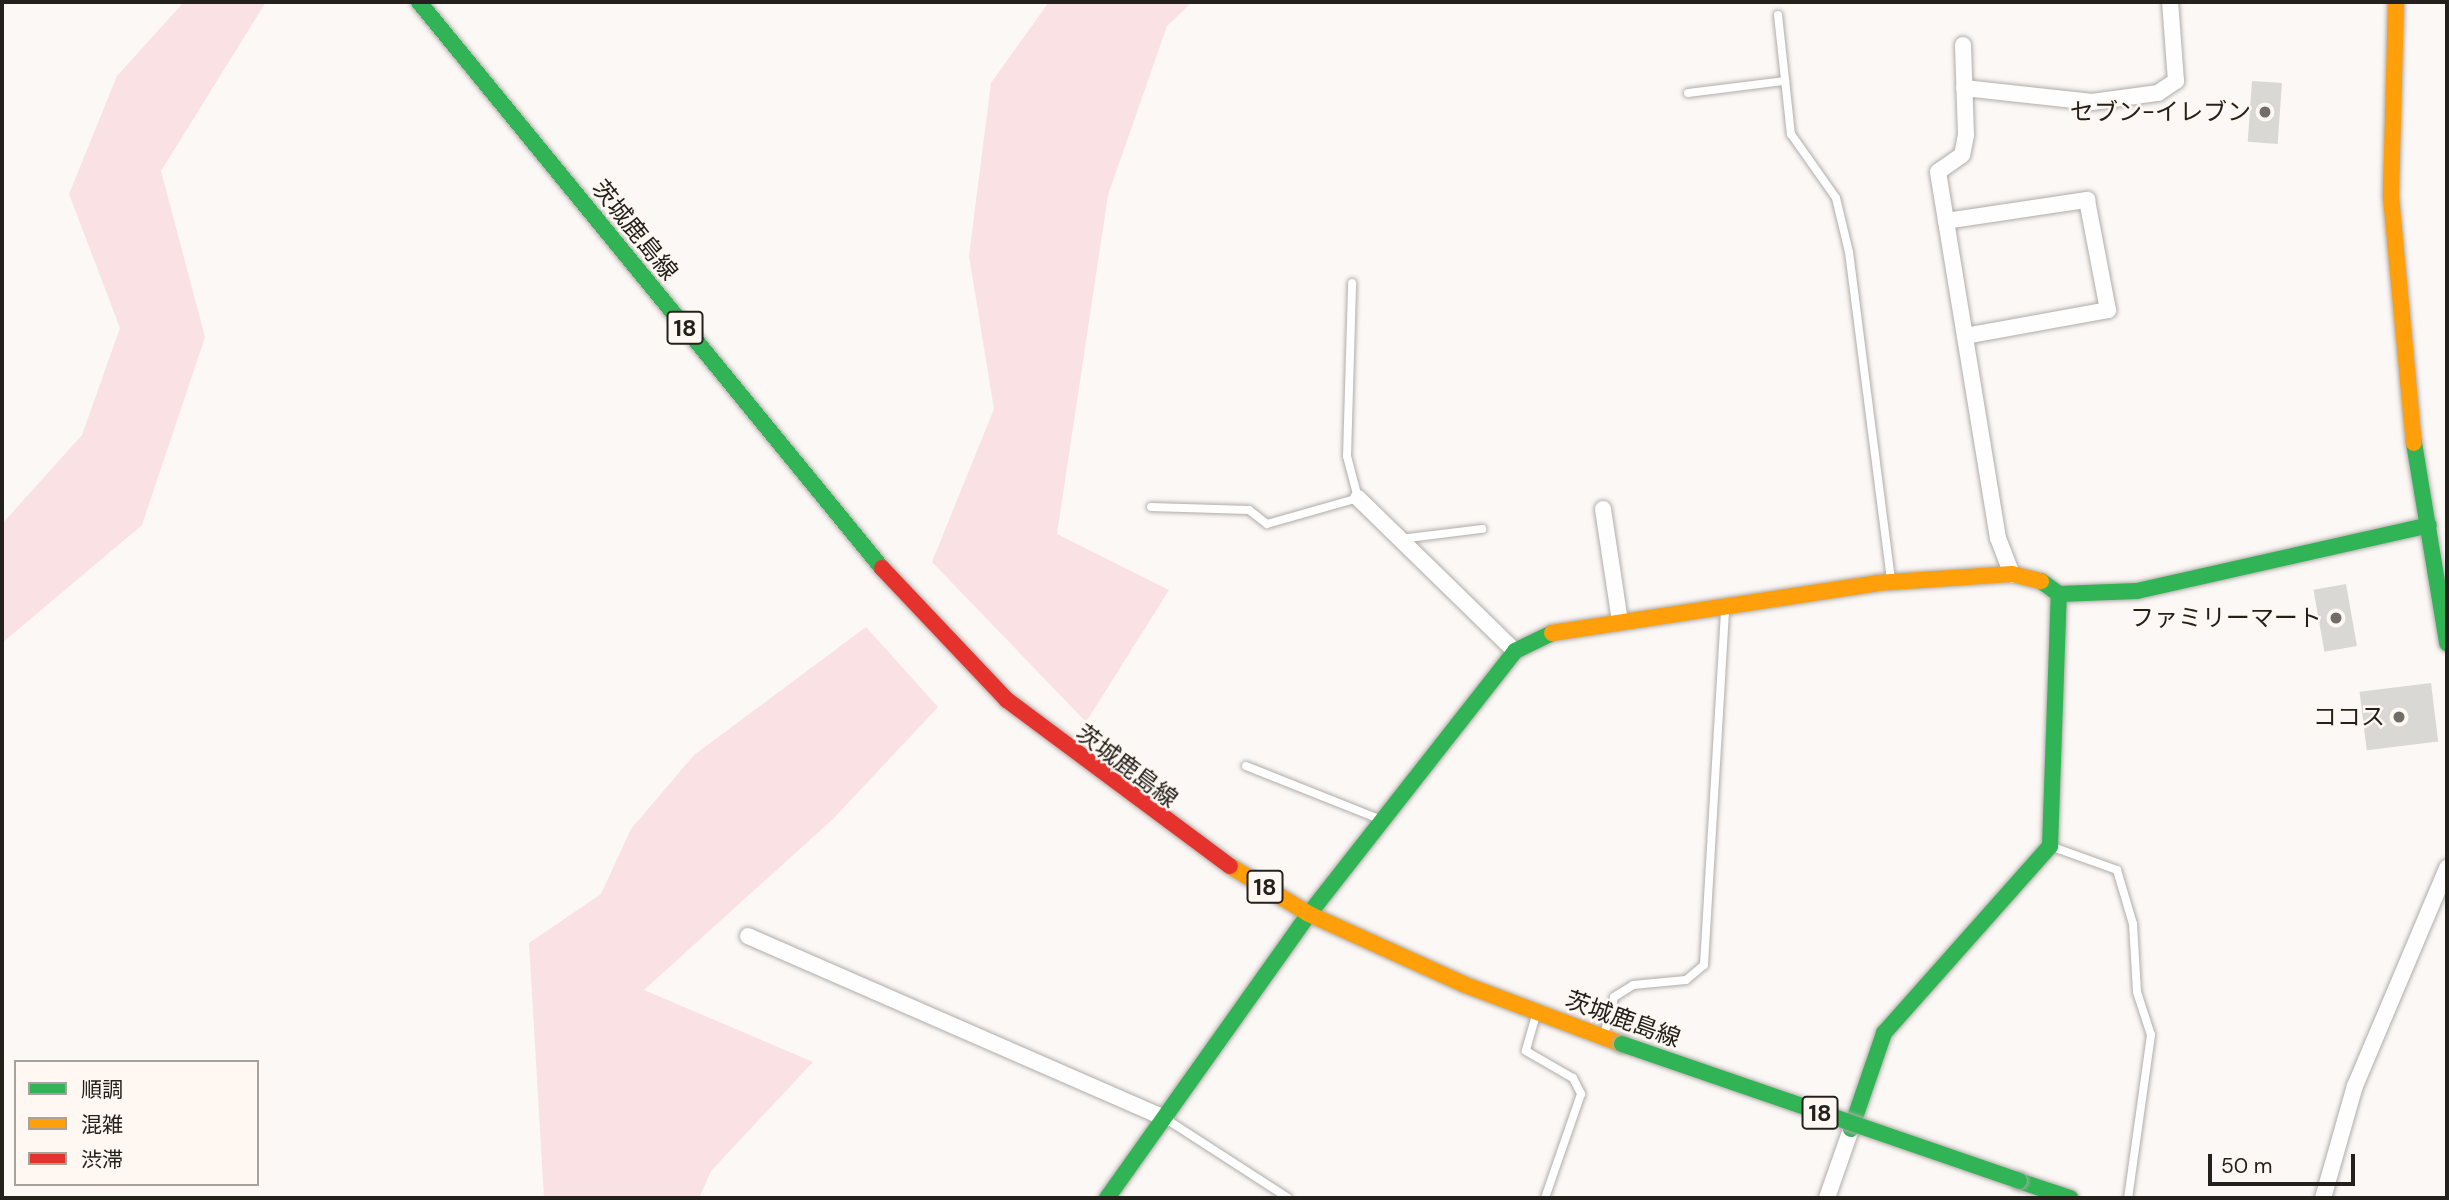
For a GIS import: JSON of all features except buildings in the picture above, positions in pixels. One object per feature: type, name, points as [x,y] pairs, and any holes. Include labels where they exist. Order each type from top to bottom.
[{"type":"street","name":"茨城鹿島線","points":[[419,2],[955,650],[1128,797],[1309,914],[1537,1012],[1622,1044],[2070,1198]]},
{"type":"street","points":[[1964,88],[2092,102],[2158,93],[2176,81],[2170,2]]},
{"type":"street","points":[[2396,2],[2391,197],[2414,447],[2447,643]]},
{"type":"street","points":[[1963,45],[1962,155],[1938,172],[1998,538],[2012,574]]},
{"type":"street","points":[[1946,221],[2087,200],[2108,310],[1965,336]]},
{"type":"street","points":[[1358,498],[1516,652]]},
{"type":"street","points":[[1603,509],[1620,621]]},
{"type":"street","points":[[1107,1198],[1166,1119],[1309,914],[1516,652],[1540,635],[1726,604],[1892,582],[2012,574],[2044,582],[2059,594],[2137,591],[2429,525]]},
{"type":"street","points":[[1827,1198],[1884,1033],[2050,846],[2059,594]]},
{"type":"street","points":[[2323,1198],[2355,1086],[2447,868]]},
{"type":"street","points":[[748,936],[1166,1119]]},
{"type":"lane","points":[[1778,15],[1791,134],[1836,198],[1849,252],[1892,582]]},
{"type":"lane","points":[[1688,93],[1785,81]]},
{"type":"lane","points":[[1151,508],[1249,510],[1267,524],[1358,498],[1347,456],[1352,283]]},
{"type":"lane","points":[[1400,539],[1482,529]]},
{"type":"lane","points":[[1603,1037],[1614,997],[1633,985],[1686,980],[1704,965],[1726,604]]},
{"type":"lane","points":[[1246,766],[1382,821]]},
{"type":"lane","points":[[2050,846],[2117,870],[2133,924],[2137,992],[2151,1035],[2128,1198]]},
{"type":"lane","points":[[1537,1012],[1525,1051],[1573,1078],[1581,1094],[1545,1198]]},
{"type":"lane","points":[[1166,1119],[1287,1198]]},
{"type":"shaded area","points":[[184,2],[266,2],[161,171],[205,337],[142,525],[2,643],[2,524],[82,435],[120,328],[69,194],[117,76]]},
{"type":"shaded area","points":[[1049,2],[1192,2],[1167,26],[1108,195],[1057,534],[1169,590],[1086,722],[932,562],[994,409],[969,256],[991,83]]},
{"type":"shaded area","points":[[866,627],[938,707],[834,818],[644,990],[813,1062],[711,1171],[699,1198],[544,1198],[529,943],[601,894],[631,829],[694,755]]},
{"type":"traffic: fast","points":[[419,2],[882,568]]},
{"type":"traffic: fast","points":[[2414,443],[2447,643]]},
{"type":"traffic: fast","points":[[2041,581],[2059,594],[2137,591],[2429,525]]},
{"type":"traffic: fast","points":[[1851,1129],[1884,1033],[2050,846],[2059,594]]},
{"type":"traffic: fast","points":[[1107,1198],[1309,914],[1515,651],[1552,633]]},
{"type":"traffic: fast","points":[[1622,1044],[2019,1181]]},
{"type":"traffic: fast","points":[[2019,1181],[2070,1198]]},
{"type":"traffic: slow","points":[[2396,2],[2391,197],[2414,443]]},
{"type":"traffic: slow","points":[[1552,633],[1877,583],[2012,574],[2041,581]]},
{"type":"traffic: slow","points":[[1230,866],[1309,914],[1463,984],[1622,1044]]},
{"type":"traffic: jam","points":[[882,568],[1007,700],[1230,866]]},
{"type":"place","name":"セブン-イレブン","points":[[2265,112]]},
{"type":"place","name":"ファミリーマート","points":[[2336,618]]},
{"type":"place","name":"ココス","points":[[2399,717]]}]
